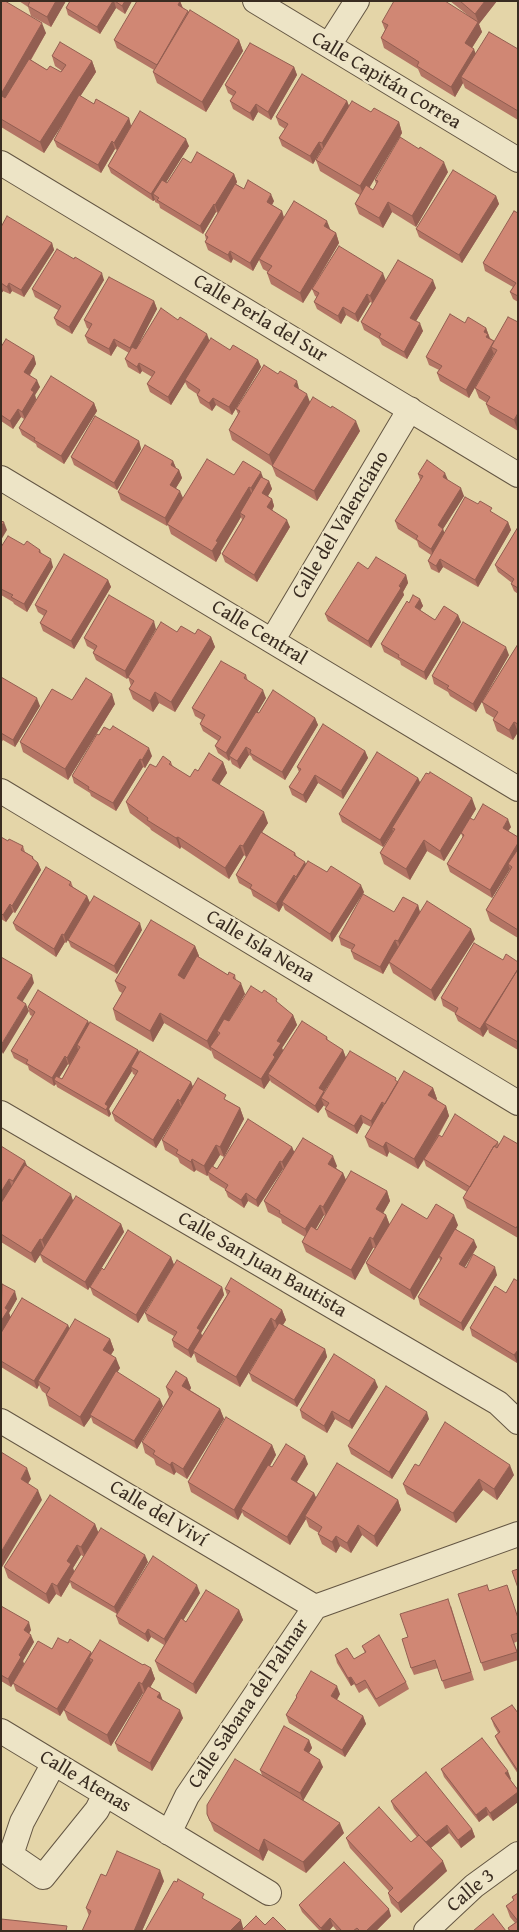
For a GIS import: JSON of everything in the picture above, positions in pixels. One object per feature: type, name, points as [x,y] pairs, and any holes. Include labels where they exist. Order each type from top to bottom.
[{"type":"street","name":"Calle Capitán Correa","points":[[255,1],[518,160]]},
{"type":"street","points":[[329,46],[357,1]]},
{"type":"street","name":"Calle Perla del Sur","points":[[1,163],[518,475]]},
{"type":"street","name":"Calle del Valenciano","points":[[272,641],[410,409]]},
{"type":"street","name":"Calle Central","points":[[1,478],[518,788]]},
{"type":"street","name":"Calle Isla Nena","points":[[1,791],[518,1103]]},
{"type":"street","name":"Calle San Juan Bautista","points":[[1,1113],[498,1403],[518,1422]]},
{"type":"street","name":"Calle del Viví","points":[[1,1421],[314,1607]]},
{"type":"street","name":"Calle Sabana del Palmar","points":[[169,1833],[187,1796],[314,1607],[518,1534]]},
{"type":"street","name":"Calle Atenas","points":[[1,1731],[269,1893]]},
{"type":"street","points":[[54,1763],[22,1822],[11,1855],[43,1877],[96,1810],[106,1794]]},
{"type":"street","name":"Calle 3","points":[[426,1931],[474,1886],[518,1854]]},
{"type":"building","points":[[1,1],[5,1],[42,23],[1,94]]},
{"type":"building","points":[[30,1],[56,1],[47,17],[28,6]]},
{"type":"building","points":[[70,1],[113,1],[97,27],[66,8]]},
{"type":"building","points":[[115,1],[125,1],[122,6]]},
{"type":"building","points":[[137,1],[180,1],[178,5],[188,11],[157,65],[114,40]]},
{"type":"building","points":[[394,1],[445,1],[478,22],[465,43],[474,49],[451,87],[417,66],[419,62],[381,38],[388,25],[382,22]]},
{"type":"building","points":[[460,1],[485,1],[475,14]]},
{"type":"building","points":[[190,10],[239,40],[202,102],[153,72]]},
{"type":"building","points":[[489,32],[518,49],[518,111],[461,77]]},
{"type":"building","points":[[60,42],[92,61],[40,142],[1,119],[1,97],[5,98],[29,59],[47,70],[50,66],[61,72],[66,65],[52,56]]},
{"type":"building","points":[[250,43],[294,67],[268,112],[256,104],[250,113],[230,101],[236,92],[225,85]]},
{"type":"building","points":[[302,74],[347,101],[322,143],[319,142],[310,156],[279,138],[288,124],[276,117]]},
{"type":"building","points":[[79,95],[94,104],[96,99],[129,118],[114,143],[112,141],[98,165],[54,140]]},
{"type":"building","points":[[352,101],[371,112],[374,108],[399,122],[360,186],[316,160]]},
{"type":"building","points":[[140,111],[186,139],[151,194],[108,166]]},
{"type":"building","points":[[400,137],[444,162],[412,216],[388,202],[379,218],[355,204],[366,185],[373,190],[378,181],[375,180]]},
{"type":"building","points":[[197,152],[234,174],[200,226],[157,200],[159,198],[153,194],[162,180],[167,183],[183,158],[191,163]]},
{"type":"building","points":[[453,170],[496,196],[459,255],[416,229]]},
{"type":"building","points":[[248,180],[271,194],[267,202],[282,211],[250,263],[230,251],[228,255],[205,242],[208,237],[205,235],[235,184],[244,189]]},
{"type":"building","points":[[294,201],[327,221],[324,226],[336,233],[300,293],[267,273],[272,266],[259,259]]},
{"type":"building","points":[[514,211],[518,213],[518,296],[510,292],[516,283],[483,263]]},
{"type":"building","points":[[7,216],[52,243],[21,290],[9,283],[7,287],[1,283],[1,227]]},
{"type":"building","points":[[339,246],[383,273],[370,296],[367,294],[355,314],[343,307],[338,316],[314,302],[319,293],[312,289]]},
{"type":"building","points":[[57,249],[102,273],[69,327],[54,318],[61,306],[32,289]]},
{"type":"building","points":[[398,260],[433,280],[410,318],[420,323],[404,352],[379,337],[381,334],[361,322]]},
{"type":"building","points":[[109,277],[154,301],[130,348],[114,339],[109,349],[85,336],[92,324],[84,320]]},
{"type":"building","points":[[161,308],[178,320],[180,317],[207,334],[168,397],[147,384],[155,372],[139,363],[137,367],[125,359],[132,347],[136,349]]},
{"type":"building","points":[[450,314],[465,323],[468,317],[486,328],[484,332],[488,334],[486,337],[494,341],[466,390],[437,373],[442,366],[426,357]]},
{"type":"building","points":[[508,317],[518,322],[518,413],[514,420],[486,404],[490,397],[475,388],[497,350],[491,347]]},
{"type":"building","points":[[211,338],[230,350],[233,345],[258,360],[229,407],[213,398],[209,403],[197,395],[200,390],[185,380]]},
{"type":"building","points":[[6,339],[34,356],[24,372],[37,380],[31,390],[34,392],[22,412],[18,409],[10,421],[1,415],[1,347]]},
{"type":"building","points":[[264,365],[278,374],[280,371],[297,381],[294,386],[307,394],[269,455],[229,430],[240,411],[236,409]]},
{"type":"building","points":[[51,376],[94,403],[61,456],[34,440],[35,438],[19,428]]},
{"type":"building","points":[[313,397],[356,421],[314,491],[272,466]]},
{"type":"building","points":[[95,416],[139,441],[114,483],[71,457]]},
{"type":"building","points":[[145,445],[173,461],[171,465],[179,470],[170,485],[180,491],[165,518],[118,492]]},
{"type":"building","points":[[207,459],[234,475],[243,461],[261,472],[251,488],[249,487],[216,541],[218,542],[212,551],[167,524]]},
{"type":"building","points":[[427,460],[445,473],[443,477],[461,488],[438,525],[443,529],[431,549],[416,539],[418,536],[395,521],[423,476],[418,474]]},
{"type":"building","points":[[261,477],[269,481],[262,493],[272,499],[267,507],[287,520],[254,575],[222,554],[245,516],[240,513]]},
{"type":"building","points":[[465,497],[478,504],[480,501],[492,508],[490,511],[508,522],[475,580],[440,559],[436,566],[428,561]]},
{"type":"building","points":[[518,527],[518,588],[511,584],[514,579],[495,565]]},
{"type":"building","points":[[8,536],[24,545],[27,541],[40,550],[39,552],[51,559],[24,604],[11,597],[13,595],[1,589],[1,547]]},
{"type":"building","points":[[64,554],[108,580],[71,641],[40,623],[47,611],[35,605]]},
{"type":"building","points":[[376,557],[406,575],[399,586],[401,588],[368,641],[325,614],[358,562],[368,569]]},
{"type":"building","points":[[109,595],[154,621],[125,671],[93,653],[97,646],[84,638]]},
{"type":"building","points":[[413,595],[420,599],[415,607],[435,620],[444,606],[458,615],[424,672],[398,657],[399,655],[381,644],[407,601],[409,603]]},
{"type":"building","points":[[161,622],[177,632],[181,626],[195,634],[198,629],[211,637],[171,702],[155,692],[150,701],[129,689],[134,681],[128,677]]},
{"type":"building","points":[[463,622],[506,647],[473,704],[432,676]]},
{"type":"building","points":[[518,644],[518,724],[514,722],[509,730],[493,720],[498,712],[482,702]]},
{"type":"building","points":[[221,661],[246,675],[244,678],[263,690],[226,753],[215,746],[221,737],[200,724],[205,715],[192,708]]},
{"type":"building","points":[[1,677],[37,698],[13,740],[1,733]]},
{"type":"building","points":[[86,678],[112,694],[65,769],[20,742],[52,689],[72,700]]},
{"type":"building","points":[[273,690],[315,718],[282,772],[250,753],[251,750],[246,747],[237,761],[229,756],[256,712],[259,713]]},
{"type":"building","points":[[323,724],[365,751],[341,791],[315,775],[303,795],[289,787],[301,769],[297,767]]},
{"type":"building","points":[[113,726],[149,748],[142,760],[140,759],[113,803],[88,789],[89,787],[72,776],[97,734],[99,735],[104,727],[110,730]]},
{"type":"building","points":[[377,752],[418,778],[380,840],[339,814]]},
{"type":"building","points":[[209,753],[223,762],[212,780],[264,812],[243,846],[240,845],[225,868],[178,837],[176,838],[147,820],[148,818],[126,802],[150,764],[156,767],[163,756],[171,762],[169,764],[190,777],[195,769],[198,771]]},
{"type":"building","points":[[430,772],[472,798],[440,851],[424,840],[406,869],[380,853],[395,829],[392,828],[426,773],[429,774]]},
{"type":"building","points":[[483,804],[508,819],[503,828],[518,837],[518,843],[490,890],[447,864],[464,835],[461,833],[470,818],[474,820]]},
{"type":"building","points":[[261,832],[295,853],[294,855],[305,862],[296,877],[294,875],[276,904],[250,888],[252,885],[236,875]]},
{"type":"building","points":[[1,837],[23,846],[21,850],[33,857],[38,863],[12,906],[10,904],[3,915],[1,913]]},
{"type":"building","points":[[518,849],[518,930],[486,910],[512,867],[508,864]]},
{"type":"building","points":[[308,861],[327,872],[331,866],[361,885],[330,934],[282,902]]},
{"type":"building","points":[[46,867],[71,882],[69,885],[87,896],[54,949],[13,923]]},
{"type":"building","points":[[363,894],[394,912],[403,897],[418,905],[398,941],[395,940],[380,967],[351,951],[355,945],[339,937]]},
{"type":"building","points":[[94,896],[140,923],[114,966],[68,940]]},
{"type":"building","points":[[427,901],[471,929],[431,990],[389,962]]},
{"type":"building","points":[[151,920],[195,946],[178,975],[184,979],[197,956],[228,975],[229,972],[235,975],[233,978],[241,983],[207,1041],[160,1013],[150,1031],[113,1009],[126,987],[115,981]]},
{"type":"building","points":[[474,943],[503,960],[506,954],[518,962],[518,969],[480,1029],[455,1014],[458,1008],[441,998]]},
{"type":"building","points":[[1,957],[32,975],[17,998],[26,1004],[1,1045]]},
{"type":"building","points":[[518,969],[518,1042],[485,1023]]},
{"type":"building","points":[[251,986],[262,993],[264,990],[277,999],[276,1001],[293,1015],[277,1041],[281,1043],[273,1055],[275,1057],[261,1079],[210,1047],[220,1033],[217,1031],[224,1019],[229,1021]]},
{"type":"building","points":[[38,990],[88,1021],[67,1058],[65,1056],[52,1078],[26,1063],[28,1060],[11,1051],[35,1012],[28,1007]]},
{"type":"building","points":[[302,1021],[343,1050],[319,1088],[324,1091],[315,1106],[268,1074]]},
{"type":"building","points":[[90,1022],[138,1050],[105,1104],[108,1106],[106,1110],[54,1080],[56,1076],[62,1079],[80,1047],[77,1045]]},
{"type":"building","points":[[140,1051],[191,1082],[180,1101],[178,1099],[153,1140],[112,1113],[138,1071],[131,1067]]},
{"type":"building","points":[[350,1051],[396,1078],[395,1080],[398,1082],[385,1104],[382,1102],[371,1121],[361,1115],[354,1126],[325,1109],[329,1103],[321,1098]]},
{"type":"building","points":[[404,1071],[433,1088],[428,1095],[446,1106],[414,1159],[386,1142],[383,1147],[365,1137]]},
{"type":"building","points":[[198,1078],[226,1095],[224,1099],[240,1108],[220,1147],[216,1145],[204,1166],[192,1159],[191,1162],[176,1153],[178,1150],[162,1140]]},
{"type":"building","points":[[455,1114],[498,1142],[470,1187],[424,1159],[439,1135],[442,1137]]},
{"type":"building","points":[[248,1119],[292,1147],[282,1162],[280,1161],[256,1200],[246,1193],[241,1200],[225,1190],[228,1185],[208,1172],[212,1166],[217,1169]]},
{"type":"building","points":[[504,1136],[518,1144],[518,1225],[516,1228],[463,1198],[494,1146],[497,1148]]},
{"type":"building","points":[[303,1138],[333,1156],[328,1164],[343,1173],[323,1207],[320,1205],[305,1229],[264,1201]]},
{"type":"building","points":[[1,1146],[25,1161],[13,1181],[9,1179],[1,1192]]},
{"type":"building","points":[[25,1165],[71,1194],[42,1240],[40,1239],[31,1253],[1,1234],[1,1203]]},
{"type":"building","points":[[351,1171],[387,1191],[376,1209],[386,1215],[373,1239],[370,1237],[351,1270],[302,1242],[311,1226],[317,1230]]},
{"type":"building","points":[[76,1196],[121,1224],[85,1282],[40,1254]]},
{"type":"building","points":[[402,1204],[427,1219],[436,1204],[454,1215],[410,1290],[366,1263]]},
{"type":"building","points":[[455,1229],[474,1240],[459,1264],[466,1268],[473,1254],[495,1267],[461,1323],[418,1297],[442,1258],[439,1256]]},
{"type":"building","points":[[128,1230],[171,1257],[136,1315],[90,1287],[102,1268],[104,1270]]},
{"type":"building","points":[[177,1260],[222,1287],[197,1328],[200,1330],[188,1350],[172,1340],[177,1332],[145,1313]]},
{"type":"building","points":[[231,1278],[282,1310],[275,1321],[271,1318],[236,1377],[193,1351],[230,1291],[225,1289]]},
{"type":"building","points":[[514,1279],[518,1281],[518,1350],[514,1355],[470,1328],[495,1286],[506,1293]]},
{"type":"building","points":[[2,1284],[15,1291],[5,1308],[8,1310],[1,1321]]},
{"type":"building","points":[[22,1298],[68,1325],[34,1381],[1,1361],[1,1333]]},
{"type":"building","points":[[75,1319],[110,1339],[103,1350],[116,1358],[80,1417],[46,1395],[50,1388],[38,1381]]},
{"type":"building","points":[[279,1323],[325,1349],[294,1400],[249,1373]]},
{"type":"building","points":[[334,1354],[375,1380],[349,1421],[332,1411],[324,1426],[300,1410]]},
{"type":"building","points":[[116,1371],[160,1399],[134,1441],[90,1415]]},
{"type":"building","points":[[176,1371],[187,1378],[182,1386],[220,1409],[183,1469],[172,1462],[170,1465],[153,1454],[155,1451],[142,1442],[173,1392],[166,1387]]},
{"type":"building","points":[[386,1386],[427,1412],[389,1472],[348,1446]]},
{"type":"building","points":[[226,1417],[272,1445],[234,1510],[188,1482]]},
{"type":"building","points":[[445,1422],[510,1465],[494,1489],[479,1479],[453,1513],[403,1484],[415,1464],[419,1466]]},
{"type":"building","points":[[286,1444],[305,1456],[291,1479],[314,1493],[287,1537],[241,1509],[268,1465],[272,1467]]},
{"type":"building","points":[[1,1452],[27,1468],[21,1479],[38,1490],[1,1552]]},
{"type":"building","points":[[337,1463],[398,1500],[374,1536],[358,1525],[347,1543],[336,1536],[332,1542],[318,1534],[322,1527],[305,1516]]},
{"type":"building","points":[[50,1495],[95,1524],[81,1547],[77,1545],[67,1561],[71,1564],[57,1586],[52,1583],[46,1594],[4,1567]]},
{"type":"building","points":[[101,1528],[145,1555],[114,1607],[69,1580]]},
{"type":"building","points":[[153,1556],[197,1585],[164,1639],[148,1629],[145,1634],[116,1616]]},
{"type":"building","points":[[518,1569],[518,1588],[512,1571]]},
{"type":"building","points":[[487,1585],[489,1591],[507,1585],[518,1618],[518,1633],[511,1635],[517,1652],[481,1663],[458,1594]]},
{"type":"building","points":[[206,1590],[239,1610],[193,1684],[155,1661],[181,1618],[186,1622]]},
{"type":"building","points":[[448,1599],[471,1672],[442,1681],[435,1660],[411,1668],[402,1639],[408,1637],[400,1614]]},
{"type":"building","points":[[1,1606],[29,1622],[24,1630],[31,1635],[8,1679],[1,1675]]},
{"type":"building","points":[[379,1635],[406,1682],[376,1699],[365,1680],[356,1685],[351,1677],[348,1678],[335,1655],[347,1648],[354,1659],[366,1652],[362,1646]]},
{"type":"building","points":[[58,1638],[68,1643],[70,1639],[91,1652],[57,1709],[13,1683],[38,1641],[52,1649]]},
{"type":"building","points":[[100,1640],[151,1668],[142,1684],[139,1682],[107,1735],[64,1710],[93,1660],[89,1658]]},
{"type":"building","points":[[311,1671],[337,1686],[331,1696],[363,1716],[342,1750],[286,1715]]},
{"type":"building","points":[[148,1686],[160,1693],[157,1697],[180,1710],[150,1763],[115,1743]]},
{"type":"building","points":[[512,1705],[518,1713],[518,1771],[495,1736],[500,1732],[491,1718]]},
{"type":"building","points":[[284,1726],[309,1740],[304,1750],[320,1760],[300,1793],[260,1770]]},
{"type":"building","points":[[482,1738],[508,1771],[505,1773],[518,1792],[490,1813],[486,1807],[476,1815],[441,1769]]},
{"type":"building","points":[[235,1759],[340,1823],[303,1862],[264,1839],[259,1851],[210,1821],[207,1814],[207,1805]]},
{"type":"building","points":[[426,1772],[472,1829],[458,1840],[447,1825],[426,1842],[391,1801]]},
{"type":"building","points":[[379,1807],[411,1842],[419,1835],[443,1861],[398,1903],[388,1893],[393,1888],[346,1838]]},
{"type":"building","points":[[117,1851],[160,1870],[134,1931],[82,1931],[91,1911],[86,1908],[101,1874],[106,1876]]},
{"type":"building","points":[[344,1862],[389,1909],[366,1931],[360,1931],[357,1928],[353,1931],[342,1931],[330,1918],[321,1928],[299,1905]]},
{"type":"building","points":[[178,1879],[204,1894],[202,1898],[241,1920],[230,1931],[145,1931],[174,1881],[177,1882]]},
{"type":"building","points":[[518,1893],[518,1921],[506,1906],[514,1900],[512,1897]]},
{"type":"building","points":[[493,1914],[506,1931],[473,1931]]},
{"type":"building","points":[[256,1916],[265,1925],[273,1917],[287,1931],[241,1931]]},
{"type":"building","points":[[1,1919],[67,1926],[66,1931],[1,1931]]},
{"type":"building","points":[[518,1921],[518,1931],[510,1931],[508,1928]]}]
